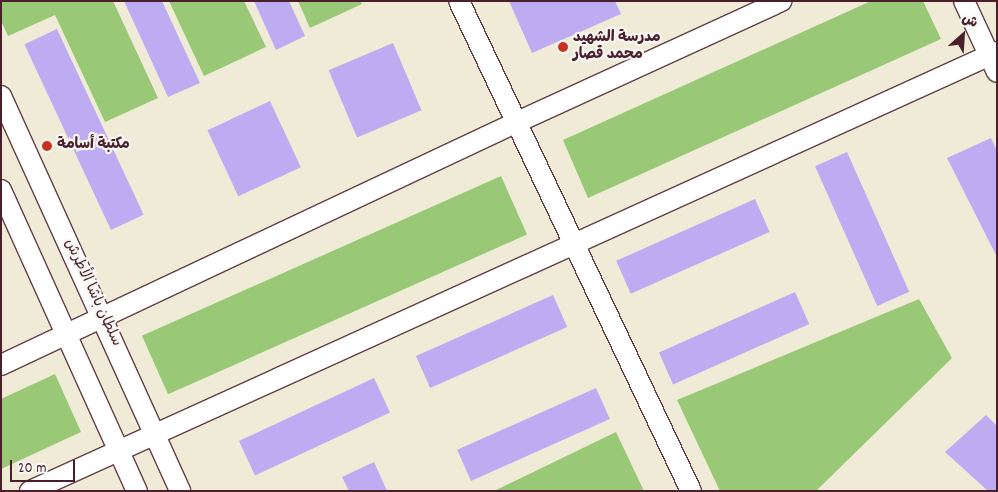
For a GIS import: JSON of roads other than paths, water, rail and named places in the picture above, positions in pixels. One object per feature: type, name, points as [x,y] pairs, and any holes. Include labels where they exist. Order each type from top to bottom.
[{"type":"street","points":[[459,1],[515,123],[691,491]]},
{"type":"street","points":[[1,364],[515,123],[781,1]]},
{"type":"street","points":[[30,491],[573,245],[994,60],[964,1]]},
{"type":"street","name":"سلطان باشا الأطرش","points":[[1,96],[103,317],[180,491]]},
{"type":"street","points":[[1,190],[137,491]]},
{"type":"place","name":"مدرسة الشهيد محمد قصار","points":[[563,47]]},
{"type":"place","name":"مكتبة أسامة","points":[[47,146]]}]
